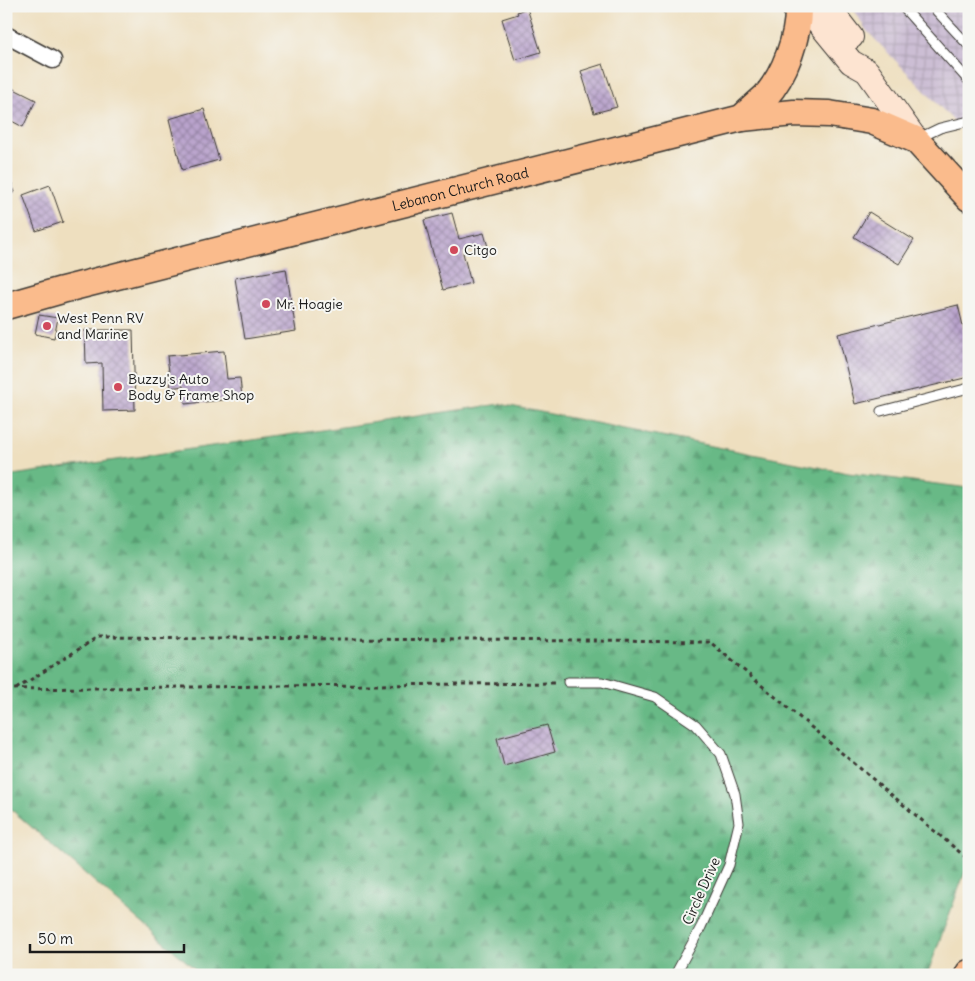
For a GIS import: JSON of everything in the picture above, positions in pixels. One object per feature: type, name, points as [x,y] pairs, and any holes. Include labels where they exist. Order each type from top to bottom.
[{"type":"main road","points":[[742,118],[766,95],[786,63],[798,22],[798,6]]},
{"type":"main road","points":[[805,6],[851,62],[867,72],[916,140],[969,198]]},
{"type":"main road","points":[[826,6],[865,55],[867,72]]},
{"type":"main road","name":"Lebanon Church Road","points":[[6,306],[62,290],[742,118],[794,113],[829,114],[872,121],[916,140]]},
{"type":"street","points":[[6,35],[54,60]]},
{"type":"lane","points":[[902,6],[969,81]]},
{"type":"lane","points":[[932,6],[969,46]]},
{"type":"lane","points":[[916,140],[940,128],[969,121]]},
{"type":"lane","points":[[881,411],[969,388]]},
{"type":"lane","name":"Circle Drive","points":[[568,682],[602,682],[655,697],[696,725],[721,754],[735,794],[739,823],[729,865],[701,927],[675,975]]},
{"type":"path","points":[[16,689],[98,636],[710,642],[969,860]]},
{"type":"path","points":[[6,689],[568,682]]},
{"type":"shaded area","points":[[852,6],[969,6],[969,137],[866,30]]},
{"type":"green space","points":[[500,404],[848,473],[969,488],[969,861],[927,975],[202,975],[6,805],[6,476]]},
{"type":"building","points":[[527,8],[541,52],[515,60],[502,19],[518,14],[517,12]]},
{"type":"building","points":[[603,64],[617,107],[594,113],[581,71]]},
{"type":"building","points":[[6,85],[36,100],[23,127],[6,118]]},
{"type":"building","points":[[204,109],[219,160],[182,170],[169,119]]},
{"type":"building","points":[[6,168],[15,192],[6,196]]},
{"type":"building","points":[[50,185],[63,222],[36,231],[23,195]]},
{"type":"building","points":[[869,212],[914,240],[899,264],[854,237]]},
{"type":"building","name":"Citgo","points":[[452,213],[459,239],[484,233],[488,247],[463,253],[471,283],[443,290],[424,220]]},
{"type":"building","name":"Mr. Hoagie","points":[[286,269],[296,331],[245,339],[235,278]]},
{"type":"building","points":[[958,305],[969,351],[969,377],[855,404],[838,334]]},
{"type":"building","name":"West Penn RV and Marine","points":[[39,315],[58,318],[54,338],[35,334]]},
{"type":"building","name":"Buzzy's Auto Body & Frame Shop","points":[[85,330],[133,330],[135,410],[103,411],[102,363],[86,364]]},
{"type":"building","points":[[224,351],[227,379],[240,378],[242,398],[185,404],[183,386],[171,388],[167,356]]},
{"type":"building","points":[[547,725],[555,752],[504,766],[497,738]]},
{"type":"place","name":"Citgo","points":[[454,250]]},
{"type":"place","name":"Mr. Hoagie","points":[[266,304]]},
{"type":"place","name":"West Penn RV and Marine","points":[[47,326]]},
{"type":"place","name":"Buzzy's Auto Body & Frame Shop","points":[[118,387]]}]
